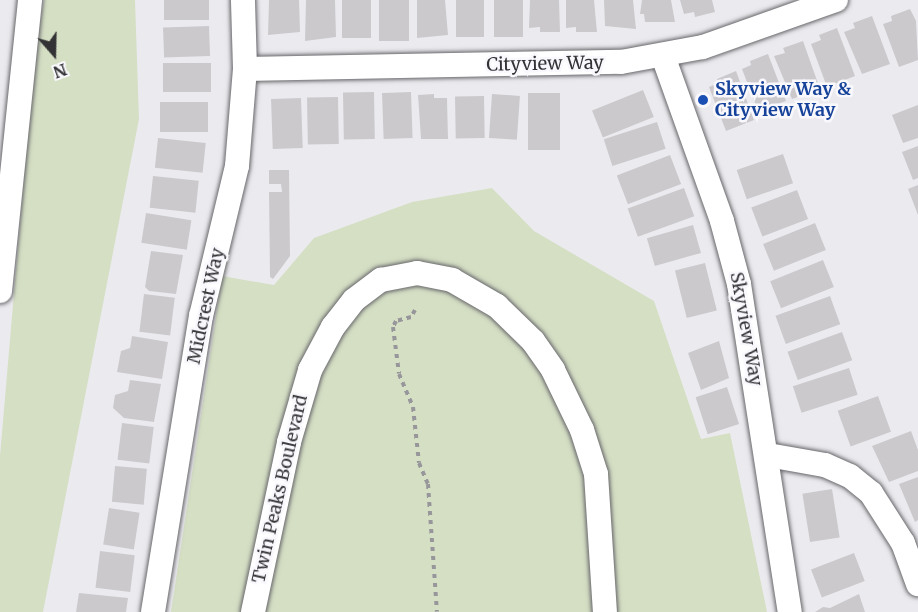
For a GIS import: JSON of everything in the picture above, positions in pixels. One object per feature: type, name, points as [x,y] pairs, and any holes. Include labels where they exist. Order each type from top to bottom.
[{"type":"street","points":[[0,291],[30,0]]},
{"type":"street","name":"Midcrest Way","points":[[153,612],[201,316],[232,194],[245,69],[243,0]]},
{"type":"street","name":"Cityview Way","points":[[245,69],[621,62],[703,47],[836,0]]},
{"type":"street","name":"Skyview Way","points":[[663,56],[731,252],[768,455],[790,612]]},
{"type":"street","name":"Twin Peaks Boulevard","points":[[253,612],[291,434],[310,370],[333,327],[354,300],[381,280],[417,273],[452,280],[497,306],[533,341],[553,370],[582,430],[596,474],[605,612]]},
{"type":"street","points":[[768,455],[825,465],[850,476],[871,493],[903,543],[918,584]]},
{"type":"path","points":[[415,310],[411,317],[396,321],[393,327],[399,374],[413,407],[419,463],[428,484],[437,612]]},
{"type":"green space","points":[[44,0],[135,0],[139,119],[43,612],[0,612],[0,456],[34,60]]},
{"type":"green space","points":[[492,188],[534,231],[654,301],[701,439],[730,433],[767,612],[171,612],[222,276],[274,285],[314,238],[412,202]]},
{"type":"building","points":[[164,0],[209,0],[209,20],[164,20]]},
{"type":"building","points":[[269,0],[299,0],[300,32],[268,35]]},
{"type":"building","points":[[306,0],[335,0],[336,37],[305,41]]},
{"type":"building","points":[[342,0],[371,0],[371,38],[342,38]]},
{"type":"building","points":[[379,0],[409,0],[409,41],[379,41]]},
{"type":"building","points":[[417,0],[445,0],[448,35],[417,38]]},
{"type":"building","points":[[456,0],[484,0],[484,37],[456,37]]},
{"type":"building","points":[[494,0],[523,0],[523,37],[494,37]]},
{"type":"building","points":[[530,0],[559,0],[560,32],[540,32],[540,27],[529,28]]},
{"type":"building","points":[[566,0],[594,0],[597,32],[576,32],[576,27],[566,28]]},
{"type":"building","points":[[604,0],[633,0],[636,29],[605,26]]},
{"type":"building","points":[[642,0],[671,0],[675,22],[645,22],[644,14],[640,14]]},
{"type":"building","points":[[680,0],[712,0],[715,12],[695,17],[694,12],[684,14]]},
{"type":"building","points":[[910,9],[916,21],[918,60],[899,67],[883,24],[892,21],[891,16]]},
{"type":"building","points":[[872,16],[890,64],[862,74],[844,32],[855,28],[853,23]]},
{"type":"building","points":[[209,26],[210,56],[164,58],[163,28]]},
{"type":"building","points":[[837,28],[855,76],[827,87],[811,44],[821,40],[819,35]]},
{"type":"building","points":[[803,41],[820,89],[792,99],[774,56],[785,53],[783,48]]},
{"type":"building","points":[[768,54],[786,101],[758,111],[742,69],[751,65],[750,61]]},
{"type":"building","points":[[163,63],[211,63],[211,92],[163,92]]},
{"type":"building","points":[[736,71],[754,120],[726,131],[709,87],[718,83],[717,79]]},
{"type":"building","points":[[643,90],[654,117],[603,137],[592,111]]},
{"type":"building","points":[[374,92],[375,139],[344,140],[343,93]]},
{"type":"building","points":[[411,92],[413,138],[384,139],[382,93]]},
{"type":"building","points":[[528,93],[560,93],[560,150],[528,150]]},
{"type":"building","points":[[434,94],[434,98],[447,98],[448,139],[421,139],[418,95]]},
{"type":"building","points":[[492,94],[520,96],[517,140],[489,138]]},
{"type":"building","points":[[484,96],[485,138],[456,138],[455,97]]},
{"type":"building","points":[[338,97],[339,144],[308,145],[307,98]]},
{"type":"building","points":[[301,98],[303,148],[273,149],[271,99]]},
{"type":"building","points":[[160,102],[208,102],[208,132],[160,132]]},
{"type":"building","points":[[918,105],[918,138],[903,143],[892,115]]},
{"type":"building","points":[[657,122],[666,149],[612,166],[604,139]]},
{"type":"building","points":[[158,138],[206,143],[203,173],[155,168]]},
{"type":"building","points":[[918,146],[918,178],[913,180],[902,152]]},
{"type":"building","points":[[783,154],[793,183],[747,199],[737,170]]},
{"type":"building","points":[[670,155],[681,184],[628,204],[617,175]]},
{"type":"building","points":[[269,170],[289,170],[290,256],[273,279],[270,277],[269,192],[282,192],[281,184],[269,184]]},
{"type":"building","points":[[153,176],[199,181],[195,213],[150,208]]},
{"type":"building","points":[[918,185],[918,215],[908,189]]},
{"type":"building","points":[[684,188],[694,216],[638,237],[628,209]]},
{"type":"building","points":[[797,190],[808,219],[762,237],[751,208]]},
{"type":"building","points":[[146,213],[191,220],[187,250],[141,243]]},
{"type":"building","points":[[815,223],[826,250],[774,271],[763,244]]},
{"type":"building","points":[[693,225],[701,253],[655,266],[647,238]]},
{"type":"building","points":[[151,251],[183,255],[176,294],[149,291],[145,287]]},
{"type":"building","points":[[823,260],[834,287],[781,308],[770,281]]},
{"type":"building","points":[[705,263],[717,311],[687,318],[675,270]]},
{"type":"building","points":[[144,294],[175,298],[170,335],[139,332]]},
{"type":"building","points":[[830,296],[840,324],[786,344],[775,316]]},
{"type":"building","points":[[842,332],[852,360],[798,380],[787,352]]},
{"type":"building","points":[[132,336],[168,342],[162,379],[117,372],[121,351],[130,348]]},
{"type":"building","points":[[719,341],[729,378],[701,390],[688,353]]},
{"type":"building","points":[[849,368],[858,395],[802,413],[793,386]]},
{"type":"building","points":[[130,380],[161,384],[154,422],[124,418],[113,408],[115,395],[128,391]]},
{"type":"building","points":[[727,387],[739,424],[708,434],[696,397]]},
{"type":"building","points":[[878,396],[891,432],[851,446],[838,411]]},
{"type":"building","points":[[122,423],[154,427],[149,464],[117,460]]},
{"type":"building","points":[[911,431],[918,450],[918,471],[889,482],[872,446]]},
{"type":"building","points":[[115,466],[147,469],[144,505],[112,502]]},
{"type":"building","points":[[918,477],[918,520],[915,522],[899,484]]},
{"type":"building","points":[[832,489],[840,537],[810,542],[802,494]]},
{"type":"building","points":[[109,508],[140,513],[134,549],[103,545]]},
{"type":"building","points":[[100,551],[135,555],[130,592],[95,588]]},
{"type":"building","points":[[854,553],[865,581],[822,597],[811,569]]},
{"type":"building","points":[[79,593],[128,598],[126,612],[76,612]]},
{"type":"building","points":[[859,594],[865,612],[815,612],[823,607],[830,608]]},
{"type":"place","name":"Skyview Way & Cityview Way","points":[[703,100]]}]
